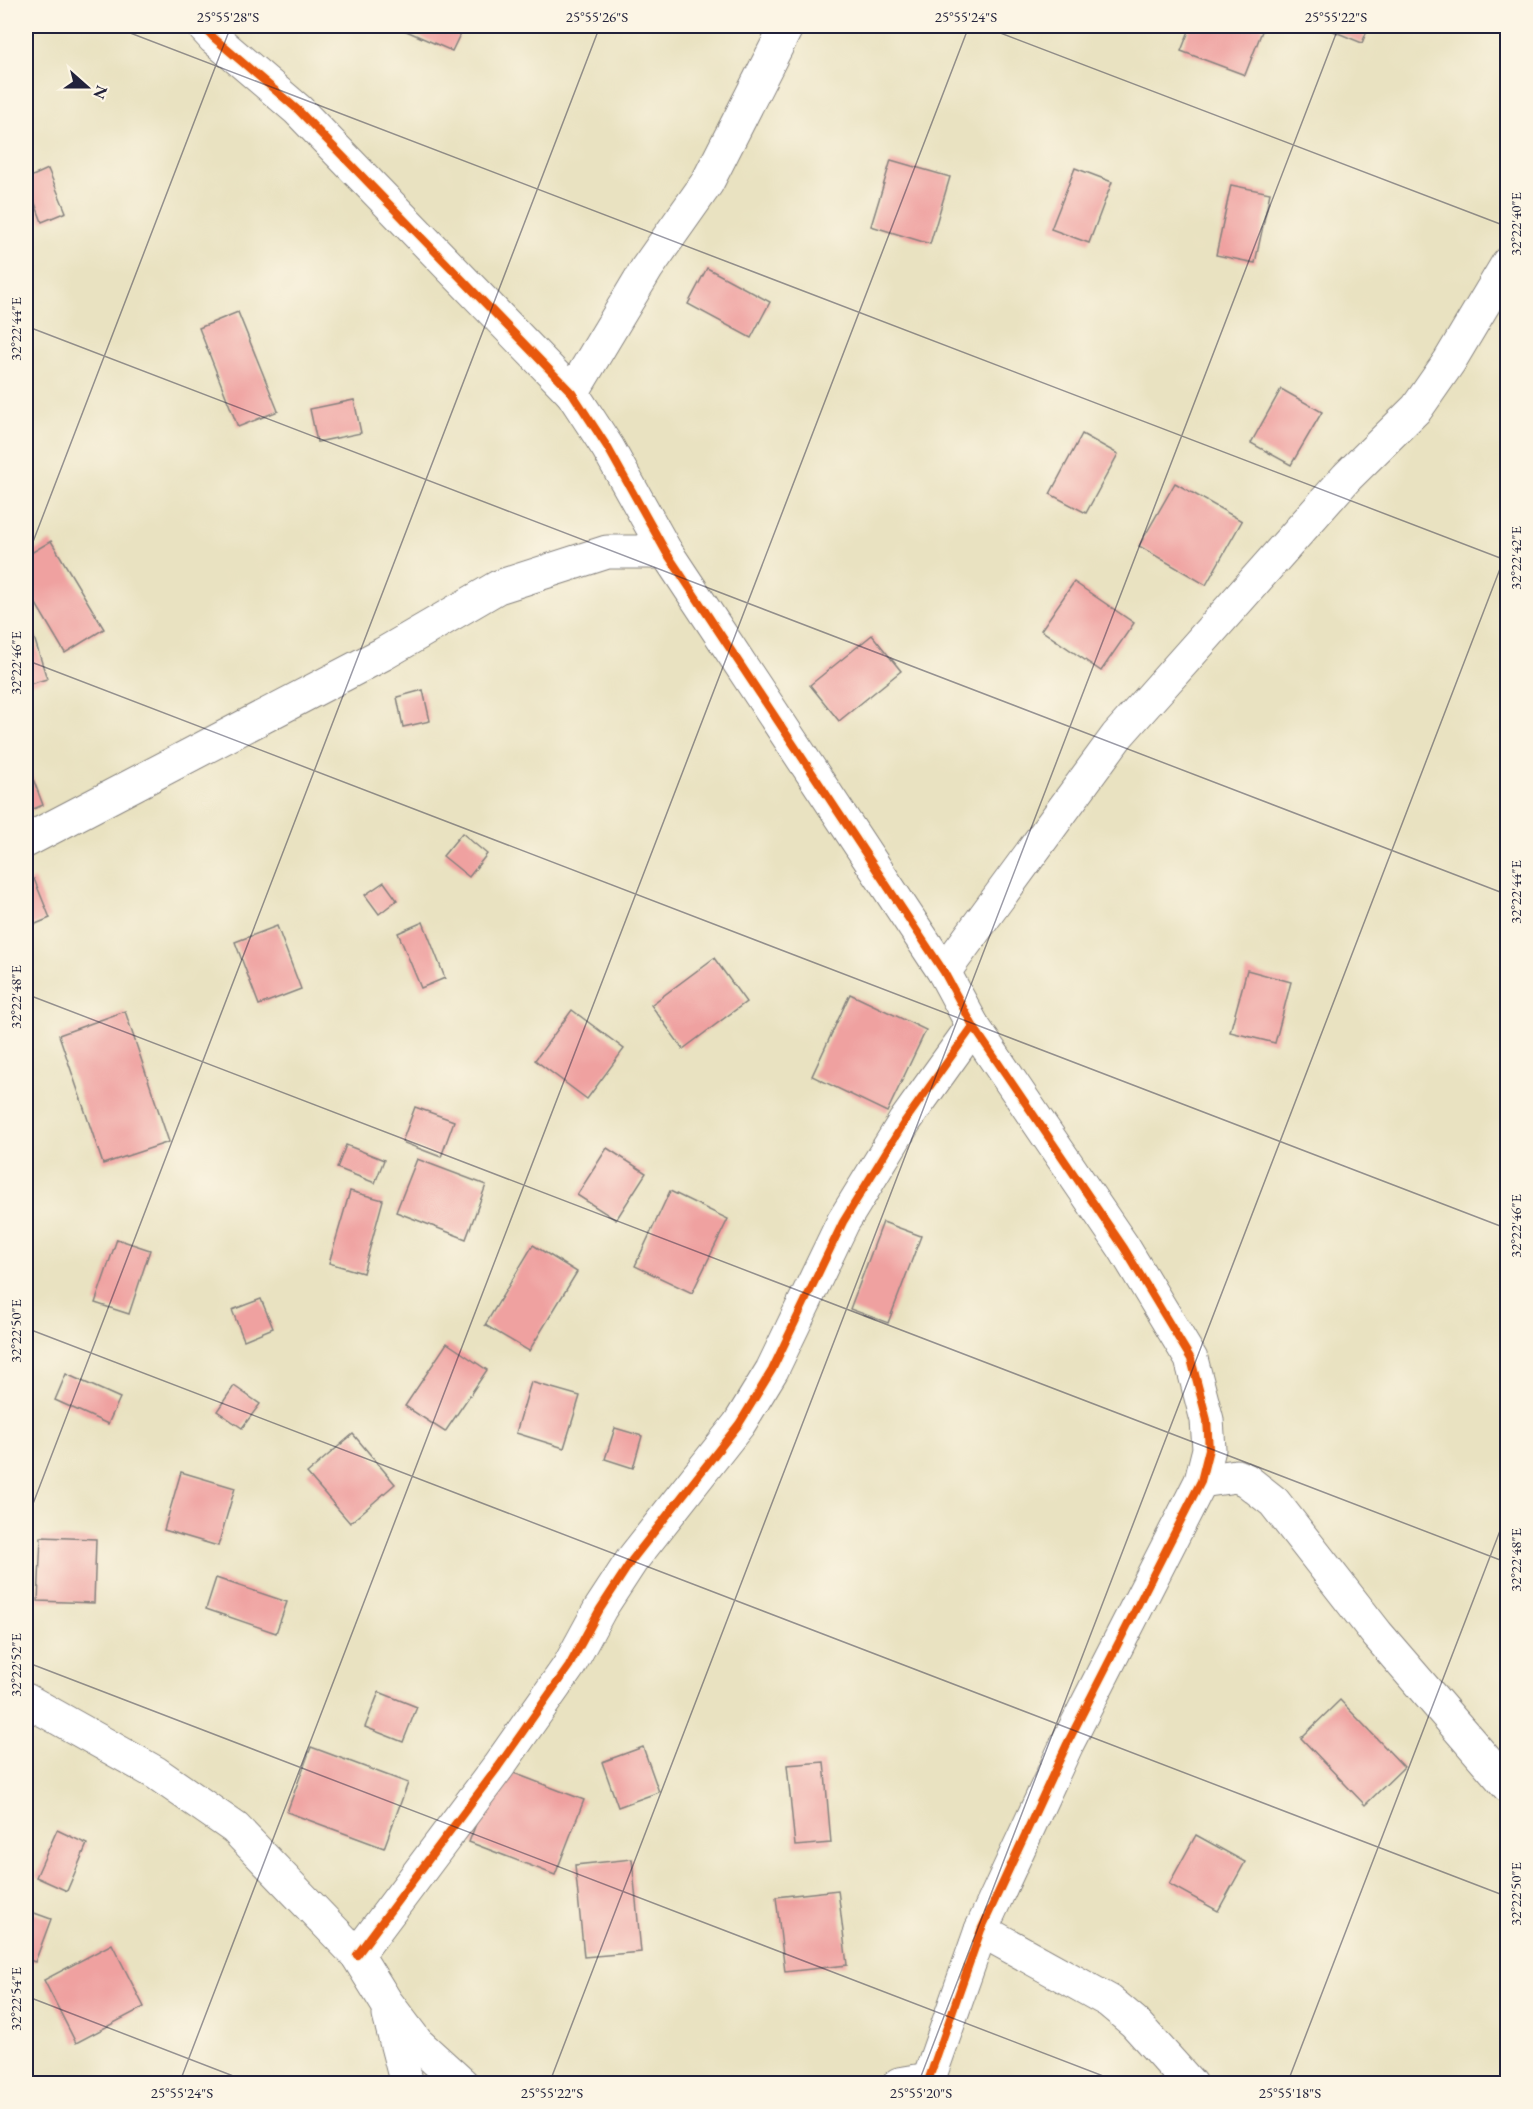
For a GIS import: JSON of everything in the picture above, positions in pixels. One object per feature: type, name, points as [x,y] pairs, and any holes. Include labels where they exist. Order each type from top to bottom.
[{"type":"street","points":[[203,26],[298,110],[572,393],[608,448],[666,552],[944,972],[973,1026],[1124,1248],[1191,1359],[1207,1420],[1209,1449],[1201,1481],[1066,1744],[981,1930],[918,2082]]},
{"type":"street","points":[[572,393],[647,268],[707,183],[787,26]]},
{"type":"street","points":[[944,972],[1117,736],[1347,477],[1417,408],[1449,362],[1508,263]]},
{"type":"street","points":[[26,841],[383,654],[498,587],[607,552],[666,552]]},
{"type":"street","points":[[357,1955],[569,1666],[600,1609],[632,1560],[739,1424],[772,1370],[843,1222],[905,1121],[973,1026]]},
{"type":"street","points":[[1201,1481],[1236,1476],[1246,1479],[1274,1502],[1377,1634],[1508,1786]]},
{"type":"street","points":[[26,1700],[156,1773],[235,1828],[357,1955],[386,2002],[417,2043],[462,2084]]},
{"type":"street","points":[[981,1930],[1109,2001],[1134,2022],[1190,2084]]},
{"type":"street","points":[[386,2002],[407,2084]]},
{"type":"building","points":[[395,26],[464,26],[452,51]]},
{"type":"building","points":[[1191,26],[1264,26],[1245,75],[1181,51]]},
{"type":"building","points":[[1321,26],[1369,26],[1362,43]]},
{"type":"building","points":[[891,160],[950,177],[930,244],[871,226]]},
{"type":"building","points":[[1075,168],[1112,182],[1089,243],[1051,229]]},
{"type":"building","points":[[48,169],[66,212],[42,222],[26,179]]},
{"type":"building","points":[[1231,185],[1270,193],[1255,263],[1216,255]]},
{"type":"building","points":[[707,268],[770,302],[751,338],[688,304]]},
{"type":"building","points":[[238,312],[278,411],[238,427],[199,328]]},
{"type":"building","points":[[1281,389],[1322,412],[1291,465],[1251,443]]},
{"type":"building","points":[[354,400],[361,433],[317,442],[310,409]]},
{"type":"building","points":[[1082,434],[1118,454],[1086,513],[1050,494]]},
{"type":"building","points":[[1175,483],[1242,521],[1206,585],[1139,546]]},
{"type":"building","points":[[51,541],[104,629],[65,653],[26,587],[26,556]]},
{"type":"building","points":[[1074,582],[1134,623],[1101,671],[1041,630]]},
{"type":"building","points":[[32,631],[47,679],[26,685],[26,633]]},
{"type":"building","points":[[872,635],[901,671],[839,721],[810,685]]},
{"type":"building","points":[[423,690],[430,721],[403,727],[397,697]]},
{"type":"building","points":[[26,760],[43,805],[26,812]]},
{"type":"building","points":[[462,833],[487,854],[469,877],[443,856]]},
{"type":"building","points":[[34,879],[50,918],[26,928],[26,883]]},
{"type":"building","points":[[384,882],[397,900],[379,914],[365,895]]},
{"type":"building","points":[[423,922],[445,978],[421,988],[398,933]]},
{"type":"building","points":[[277,926],[301,989],[259,1005],[235,942]]},
{"type":"building","points":[[714,958],[746,1002],[683,1049],[651,1005]]},
{"type":"building","points":[[1247,970],[1291,982],[1275,1043],[1230,1032]]},
{"type":"building","points":[[850,994],[926,1030],[887,1112],[812,1076]]},
{"type":"building","points":[[572,1010],[624,1049],[587,1099],[535,1060]]},
{"type":"building","points":[[125,1011],[169,1142],[103,1164],[59,1035]]},
{"type":"building","points":[[415,1107],[454,1121],[441,1157],[402,1142]]},
{"type":"building","points":[[346,1145],[384,1160],[375,1183],[337,1168]]},
{"type":"building","points":[[607,1148],[646,1173],[616,1220],[577,1195]]},
{"type":"building","points":[[417,1159],[486,1185],[466,1239],[396,1212]]},
{"type":"building","points":[[350,1191],[383,1200],[363,1273],[329,1263]]},
{"type":"building","points":[[670,1191],[728,1219],[692,1293],[635,1266]]},
{"type":"building","points":[[883,1222],[921,1236],[888,1323],[850,1309]]},
{"type":"building","points":[[117,1239],[150,1250],[129,1314],[95,1303]]},
{"type":"building","points":[[533,1245],[577,1272],[529,1351],[485,1325]]},
{"type":"building","points":[[261,1299],[273,1328],[244,1340],[232,1310]]},
{"type":"building","points":[[447,1343],[487,1370],[445,1432],[405,1406]]},
{"type":"building","points":[[66,1374],[120,1398],[108,1424],[55,1400]]},
{"type":"building","points":[[531,1382],[580,1396],[564,1448],[516,1433]]},
{"type":"building","points":[[234,1386],[260,1404],[242,1428],[217,1411]]},
{"type":"building","points":[[615,1428],[642,1436],[633,1468],[605,1459]]},
{"type":"building","points":[[353,1434],[395,1484],[350,1523],[307,1473]]},
{"type":"building","points":[[181,1472],[235,1488],[218,1546],[164,1530]]},
{"type":"building","points":[[41,1537],[96,1539],[94,1603],[38,1601]]},
{"type":"building","points":[[216,1578],[287,1602],[276,1633],[206,1609]]},
{"type":"building","points":[[379,1692],[417,1707],[403,1742],[365,1727]]},
{"type":"building","points":[[1340,1700],[1404,1767],[1365,1805],[1301,1738]]},
{"type":"building","points":[[311,1747],[408,1783],[384,1848],[287,1812]]},
{"type":"building","points":[[643,1747],[659,1792],[618,1807],[602,1762]]},
{"type":"building","points":[[824,1762],[831,1843],[795,1846],[787,1765]]},
{"type":"building","points":[[498,1767],[584,1800],[555,1875],[469,1842]]},
{"type":"building","points":[[57,1830],[87,1844],[67,1891],[36,1877]]},
{"type":"building","points":[[1196,1835],[1245,1862],[1218,1911],[1169,1884]]},
{"type":"building","points":[[632,1859],[641,1952],[584,1957],[575,1865]]},
{"type":"building","points":[[838,1890],[847,1965],[785,1972],[776,1897]]},
{"type":"building","points":[[26,1910],[51,1919],[35,1962],[26,1959]]},
{"type":"building","points":[[112,1944],[144,2007],[76,2043],[44,1980]]},
{"type":"cycle path","points":[[203,26],[298,110],[572,393],[608,448],[666,552],[944,972],[973,1026],[1124,1248],[1191,1359],[1207,1420],[1209,1449],[1201,1481],[1067,1744],[981,1930],[927,2084]]},
{"type":"cycle path","points":[[357,1955],[498,1767],[569,1666],[600,1609],[632,1560],[739,1424],[772,1370],[843,1222],[905,1121],[973,1026]]}]
